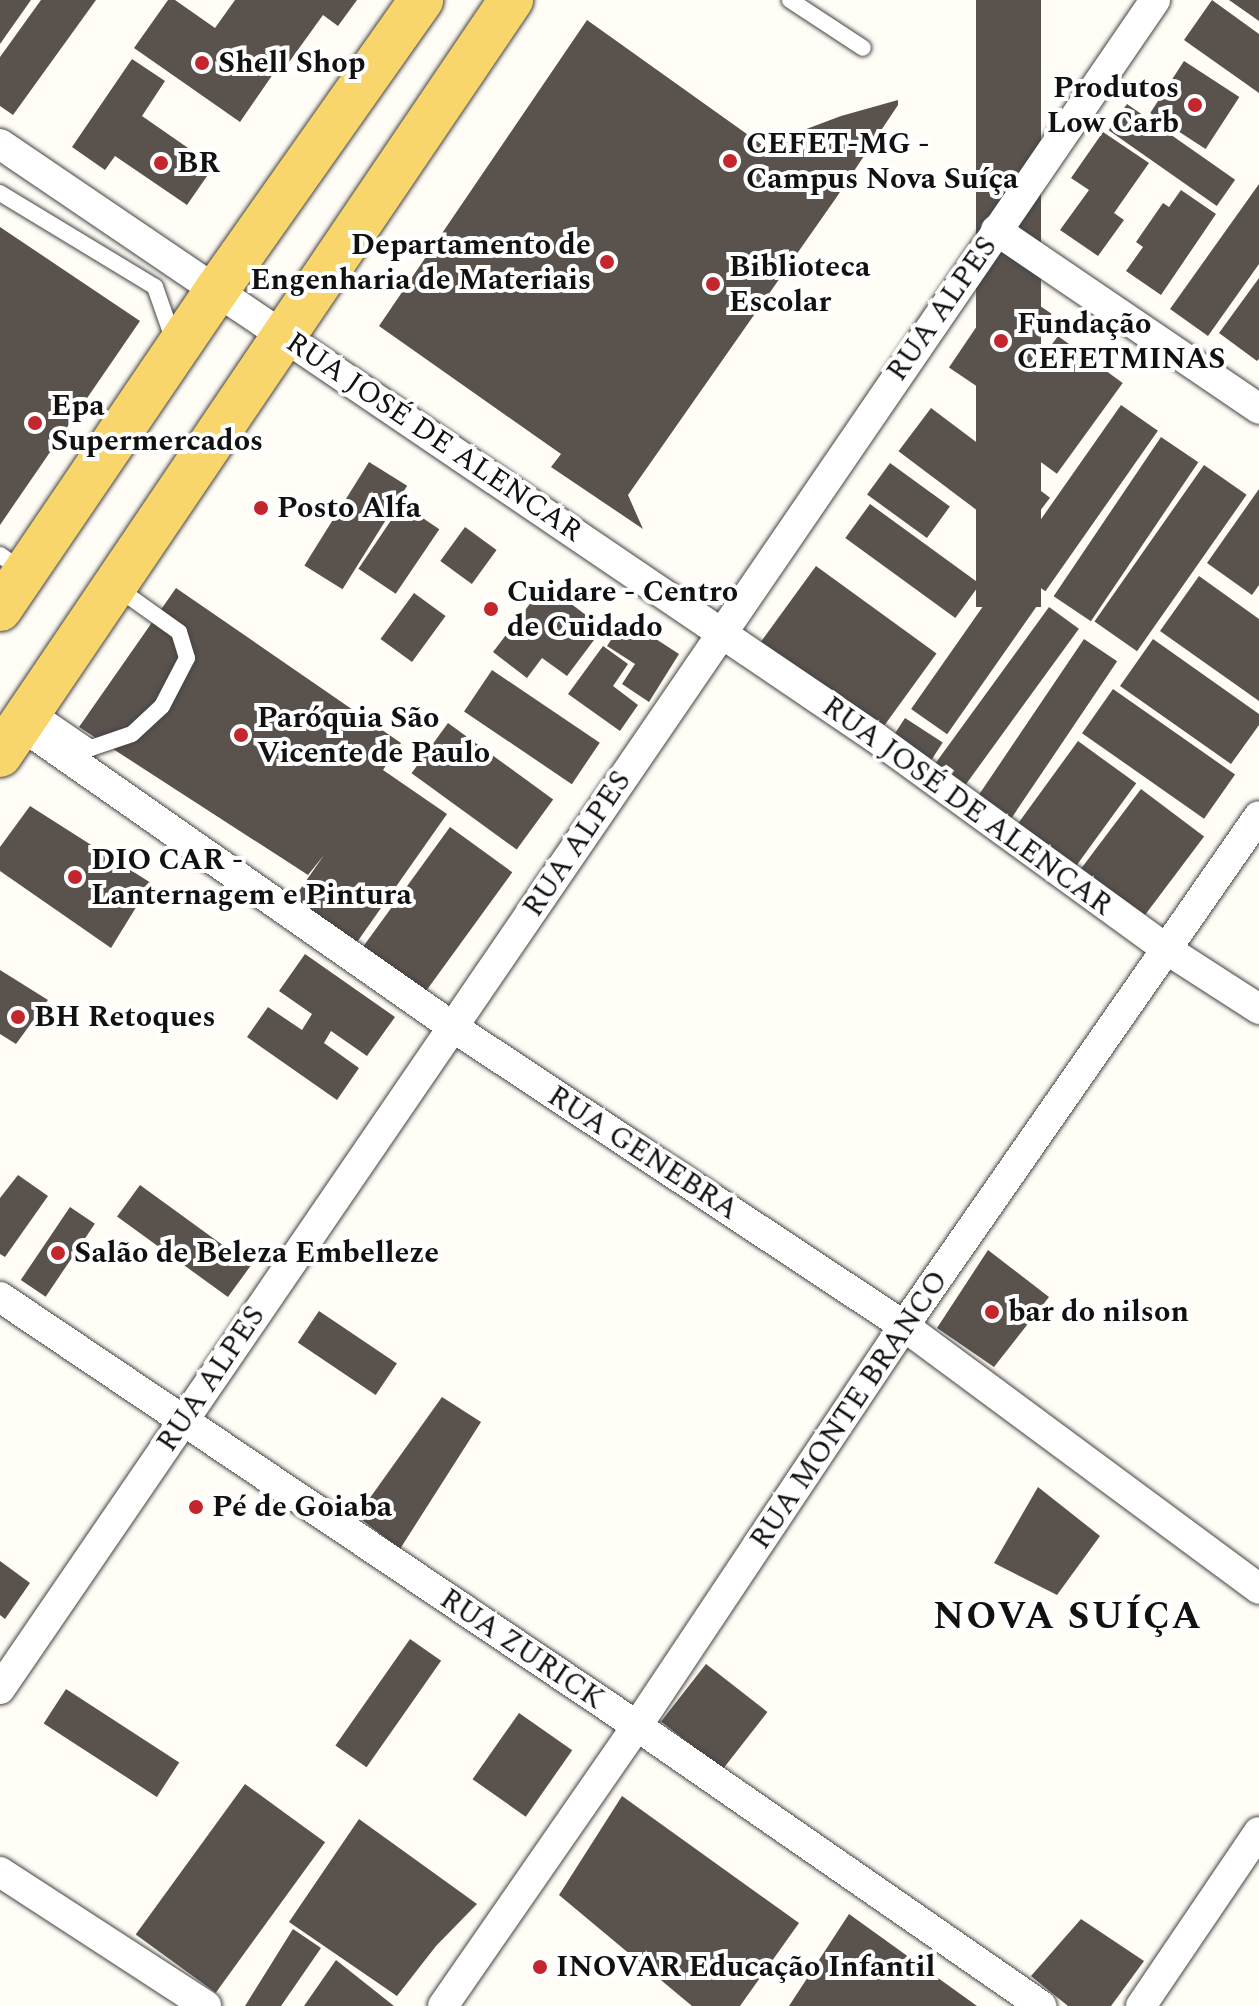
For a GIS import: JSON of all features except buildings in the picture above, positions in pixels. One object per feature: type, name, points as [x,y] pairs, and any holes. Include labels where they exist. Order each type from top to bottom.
[{"type":"main road","points":[[0,609],[13,564],[177,348],[421,0]]},
{"type":"main road","points":[[18,729],[511,0]]},
{"type":"street","name":"RUA ALPES","points":[[0,1689],[719,633],[1155,0]]},
{"type":"street","name":"RUA JOSÉ DE ALENCAR","points":[[0,144],[876,738],[1166,949],[1259,1009]]},
{"type":"street","points":[[996,230],[1259,409]]},
{"type":"street","name":"RUA GENEBRA","points":[[18,729],[453,1027],[904,1326],[1259,1589]]},
{"type":"street","name":"RUA MONTE BRANCO","points":[[443,2006],[637,1726],[904,1326],[1259,816]]},
{"type":"street","name":"RUA ZURICK","points":[[0,1297],[637,1726],[1041,2006]]},
{"type":"street","points":[[1141,2006],[1259,1832]]},
{"type":"street","points":[[0,1872],[206,2006]]},
{"type":"lane","points":[[790,0],[863,48]]},
{"type":"lane","points":[[0,193],[155,287],[177,348]]},
{"type":"lane","points":[[18,729],[91,748],[132,734],[162,706],[187,658],[179,632],[115,587]]},
{"type":"place","name":"Shell Shop","points":[[202,63]]},
{"type":"place","name":"Produtos Low Carb","points":[[1195,105]]},
{"type":"place","name":"CEFET-MG - Campus Nova Suíça","points":[[730,161]]},
{"type":"place","name":"BR","points":[[161,163]]},
{"type":"place","name":"Departamento de Engenharia de Materiais","points":[[607,262]]},
{"type":"place","name":"Biblioteca Escolar","points":[[713,284]]},
{"type":"place","name":"Fundação CEFETMINAS","points":[[1001,341]]},
{"type":"place","name":"Epa Supermercados","points":[[35,423]]},
{"type":"place","name":"Posto Alfa","points":[[261,508]]},
{"type":"place","name":"Cuidare - Centro de Cuidado","points":[[491,609]]},
{"type":"place","name":"Paróquia São Vicente de Paulo","points":[[241,735]]},
{"type":"place","name":"DIO CAR - Lanternagem e Pintura","points":[[75,877]]},
{"type":"place","name":"BH Retoques","points":[[18,1017]]},
{"type":"place","name":"Salão de Beleza Embelleze","points":[[58,1253]]},
{"type":"place","name":"bar do nilson","points":[[992,1312]]},
{"type":"place","name":"Pé de Goiaba","points":[[196,1507]]},
{"type":"place","name":"INOVAR Educação Infantil","points":[[540,1967]]},
{"type":"district","name":"NOVA SUÍÇA","points":[[1068,1618]]}]
